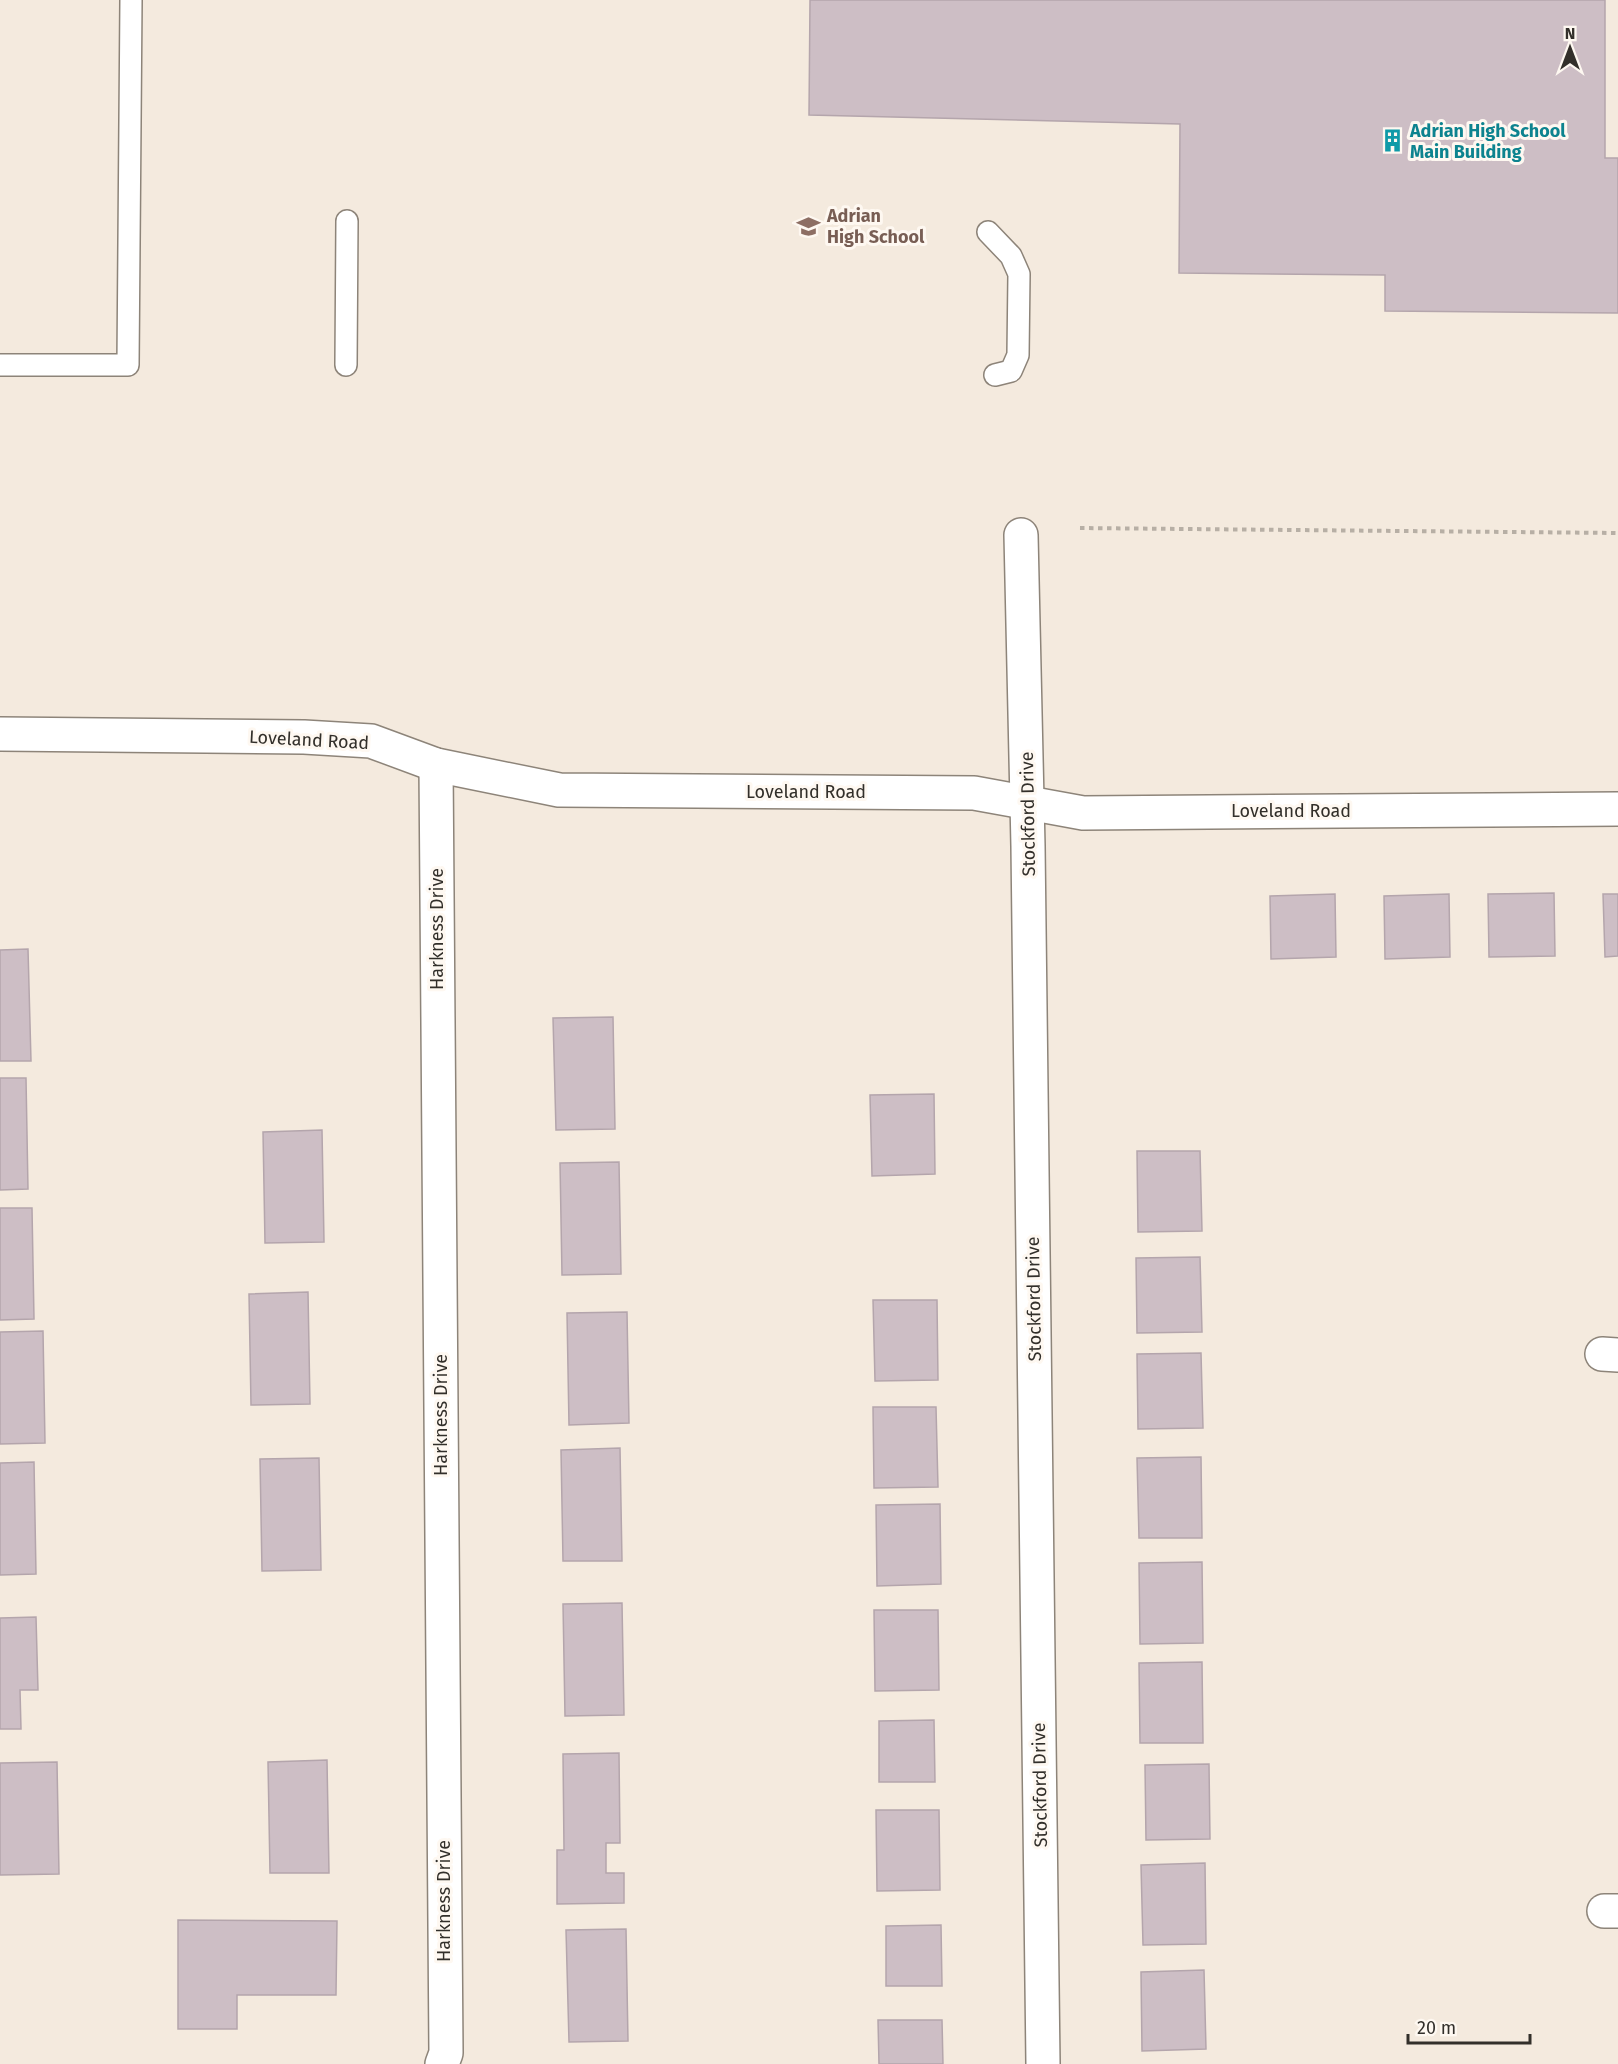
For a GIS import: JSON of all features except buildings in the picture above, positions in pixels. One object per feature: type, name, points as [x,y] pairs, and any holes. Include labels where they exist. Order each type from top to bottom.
[{"type":"street","name":"Stockford Drive","points":[[1021,535],[1027,802],[1043,2064]]},
{"type":"street","name":"Loveland Road","points":[[0,734],[303,737],[371,741],[436,765],[559,790],[974,793],[1083,813],[1618,809]]},
{"type":"street","name":"Harkness Drive","points":[[436,765],[446,2041],[446,2053],[442,2064]]},
{"type":"lane","points":[[0,365],[128,365],[131,0]]},
{"type":"lane","points":[[346,365],[348,221]]},
{"type":"lane","points":[[988,232],[1011,255],[1019,274],[1018,355],[1011,370],[995,375]]},
{"type":"path","points":[[1080,528],[1618,533]]},
{"type":"place","name":"Adrian High School Main Building","points":[[1392,141]]},
{"type":"place","name":"Adrian High School","points":[[809,226]]}]
